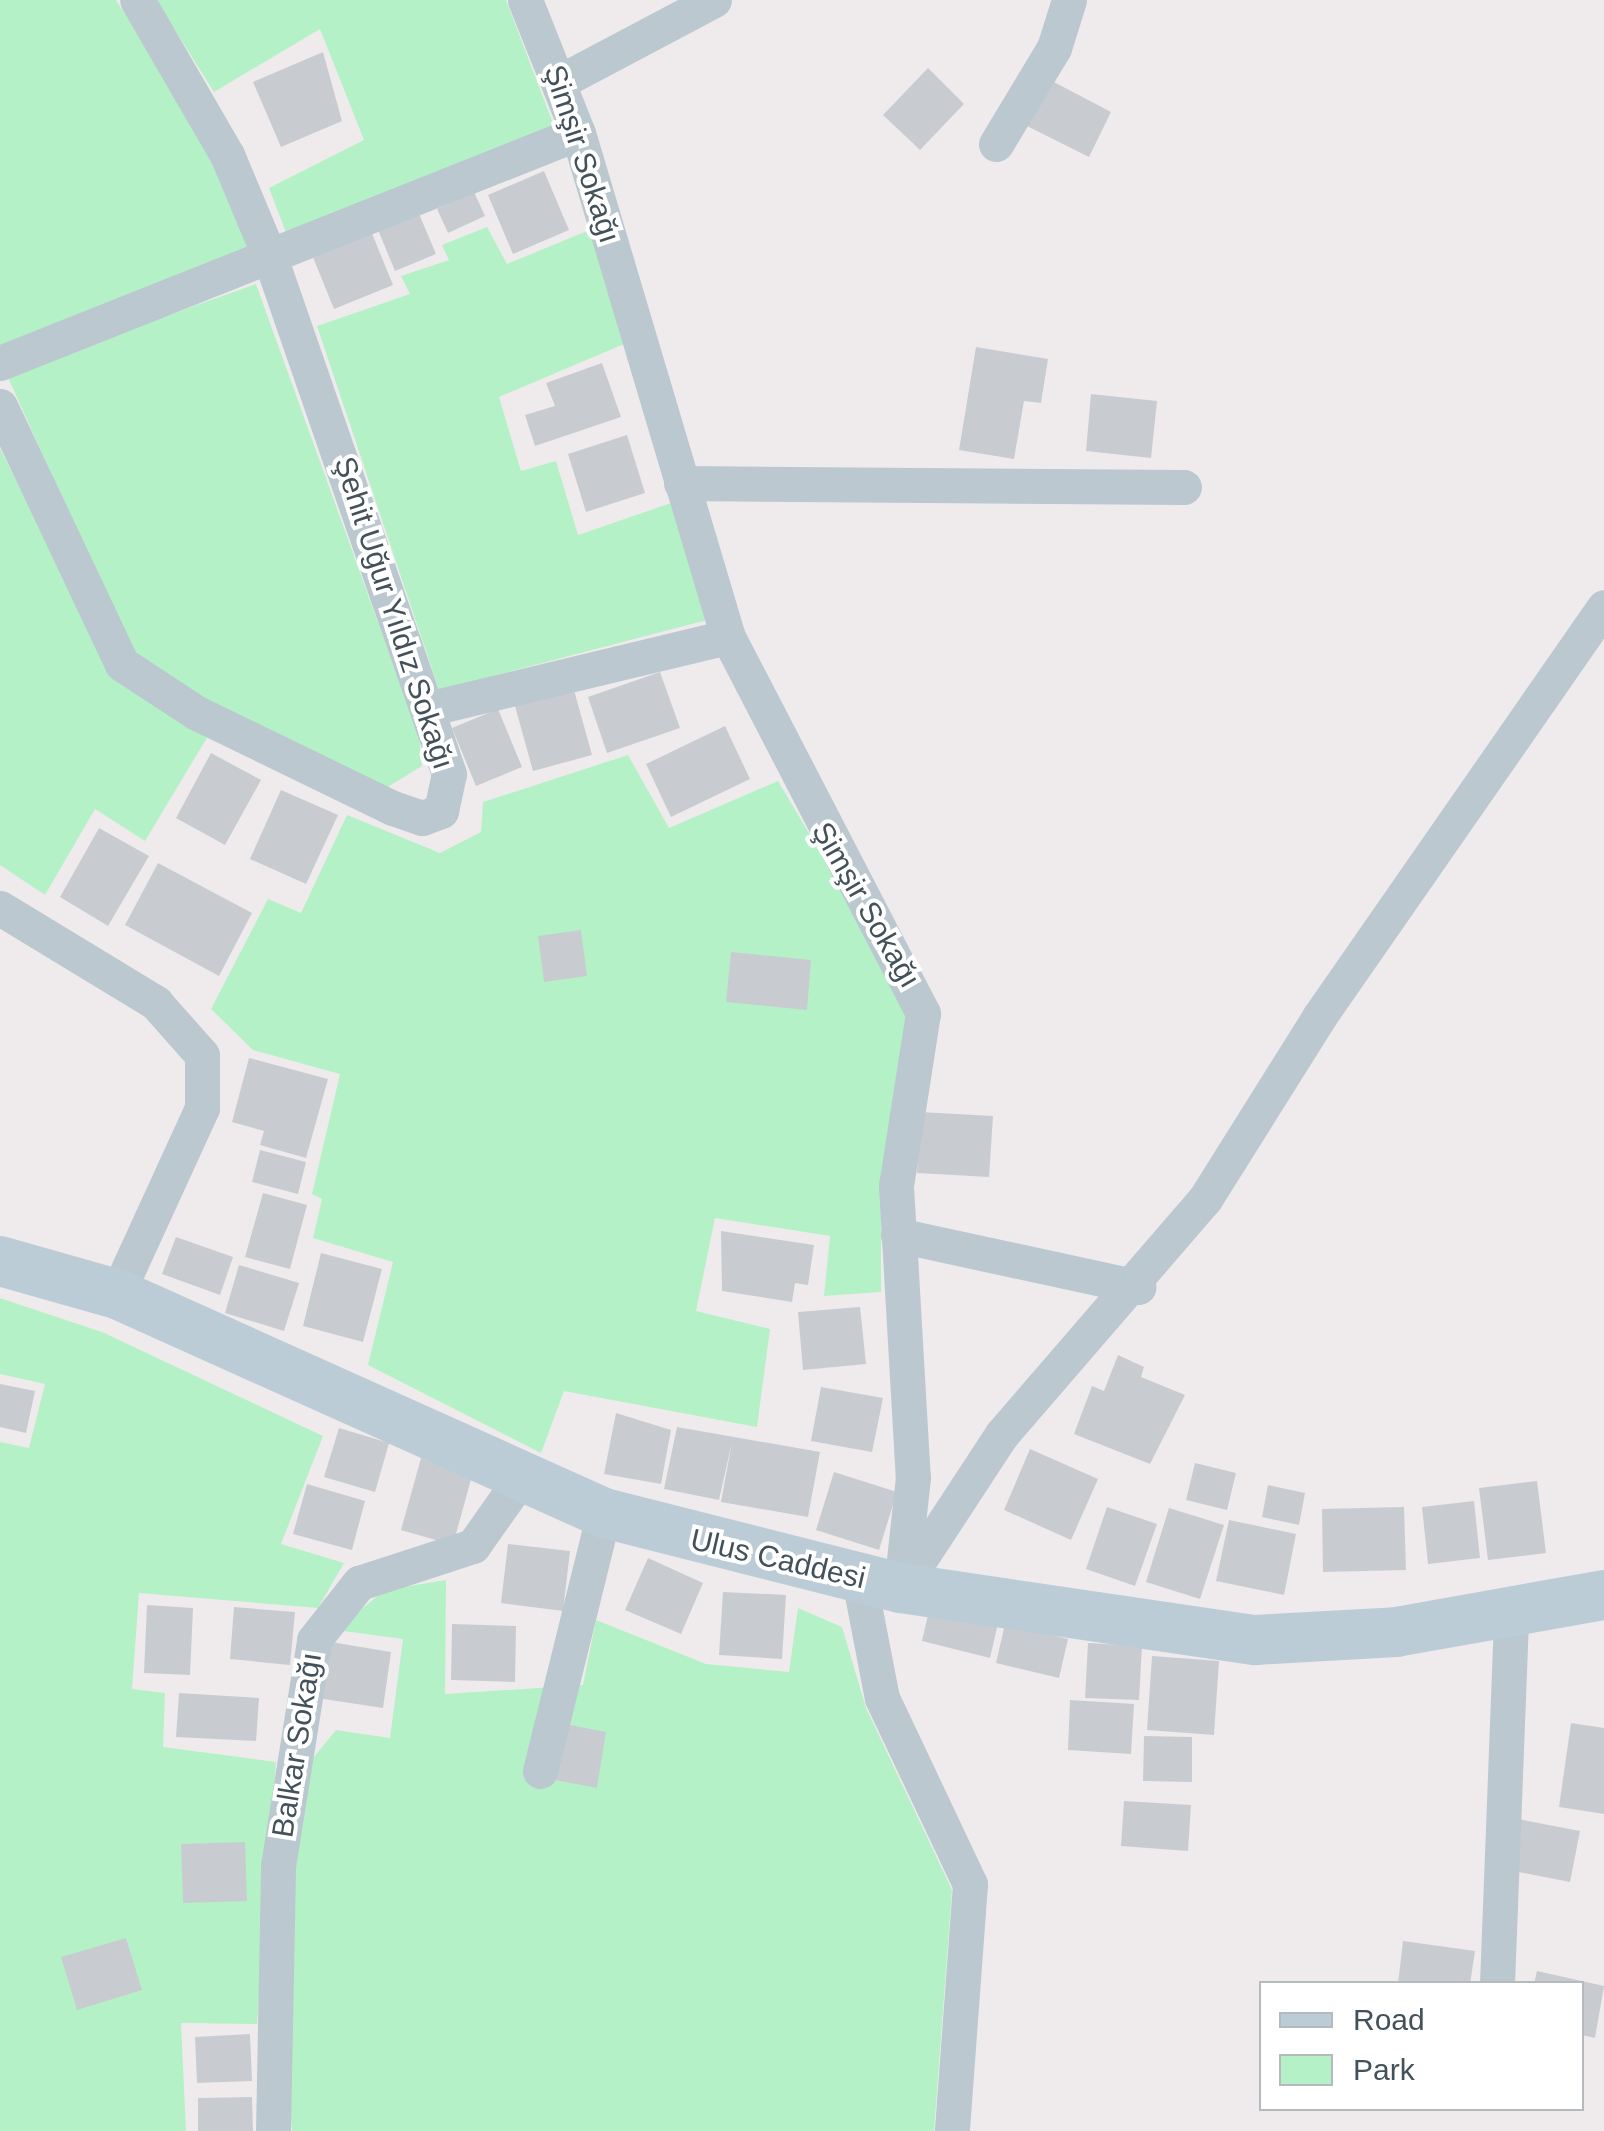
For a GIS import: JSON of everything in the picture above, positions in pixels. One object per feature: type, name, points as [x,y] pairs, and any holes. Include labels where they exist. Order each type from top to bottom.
[{"type":"street","name":"Şehit Uğur Yıldız Sokağı","points":[[0,406],[122,664],[148,685],[422,818],[441,811],[450,792],[427,708],[271,260],[227,155],[137,0]]},
{"type":"street","name":"Şimşir Sokağı","points":[[525,0],[578,133],[728,637],[800,788],[916,984],[922,1047],[899,1152],[898,1235],[914,1477],[880,1584],[882,1698],[970,1884],[952,2131]]},
{"type":"street","points":[[560,81],[714,0]]},
{"type":"street","points":[[996,144],[1054,48],[1068,0]]},
{"type":"street","points":[[0,363],[271,260],[578,133]]},
{"type":"street","points":[[681,483],[1184,487]]},
{"type":"street","points":[[880,1584],[1002,1434],[1138,1287],[1604,607]]},
{"type":"street","points":[[427,708],[728,637]]},
{"type":"street","points":[[0,908],[156,1002],[202,1055],[202,1108],[117,1294]]},
{"type":"street","points":[[898,1235],[1138,1287]]},
{"type":"street","name":"Ulus Caddesi","points":[[0,1261],[117,1294],[604,1513],[880,1584],[1254,1640],[1511,1616],[1604,1596]]},
{"type":"street","name":"Balkar Sokağı","points":[[273,2131],[278,1866],[314,1640],[359,1583],[473,1546],[523,1475]]},
{"type":"street","points":[[540,1771],[604,1513]]},
{"type":"street","points":[[1497,1981],[1511,1616]]},
{"type":"green space","points":[[0,0],[116,0],[204,137],[254,256],[0,347]]},
{"type":"green space","points":[[156,0],[506,0],[554,126],[290,243],[269,188],[364,140],[320,29],[214,92]]},
{"type":"green space","points":[[487,227],[507,264],[592,229],[624,344],[499,397],[521,471],[556,461],[578,535],[671,503],[711,619],[439,690],[317,326],[410,294],[401,276],[449,260],[442,245]]},
{"type":"green space","points":[[256,284],[419,736],[422,766],[386,788],[196,698],[131,652],[6,373]]},
{"type":"green space","points":[[0,448],[98,647],[208,736],[145,841],[95,809],[45,895],[0,865]]},
{"type":"green space","points":[[628,755],[669,828],[778,781],[897,981],[908,1007],[881,1173],[881,1292],[824,1296],[830,1236],[715,1218],[696,1311],[770,1329],[757,1427],[564,1391],[541,1453],[368,1365],[393,1262],[313,1238],[322,1199],[312,1194],[340,1074],[253,1050],[211,1009],[268,899],[301,913],[347,815],[440,853],[481,832],[483,802]]},
{"type":"green space","points":[[0,1298],[102,1332],[323,1436],[281,1544],[344,1563],[318,1608],[139,1593],[132,1689],[165,1693],[163,1747],[276,1762],[257,2024],[181,2023],[186,2131],[0,2131],[0,1442],[29,1448],[45,1384],[0,1374]]},
{"type":"green space","points":[[446,1580],[445,1694],[583,1685],[596,1620],[706,1664],[789,1672],[798,1608],[842,1627],[866,1708],[952,1890],[934,2131],[292,2131],[283,2011],[304,1769],[336,1730],[390,1738],[403,1639],[336,1630],[385,1590]]},
{"type":"building","points":[[323,52],[342,121],[281,147],[253,82]]},
{"type":"building","points":[[928,68],[964,104],[920,150],[883,115]]},
{"type":"building","points":[[1050,80],[1111,112],[1089,157],[1027,126]]},
{"type":"building","points":[[544,171],[569,230],[513,254],[488,195]]},
{"type":"building","points":[[474,192],[485,216],[448,233],[437,209]]},
{"type":"building","points":[[417,209],[436,254],[395,271],[376,225]]},
{"type":"building","points":[[369,226],[393,285],[334,309],[310,250]]},
{"type":"building","points":[[976,347],[1048,359],[1041,403],[1024,401],[1014,459],[959,450]]},
{"type":"building","points":[[602,363],[621,417],[535,446],[525,415],[555,406],[546,383]]},
{"type":"building","points":[[1091,394],[1157,401],[1151,458],[1086,451]]},
{"type":"building","points":[[627,435],[645,493],[586,512],[568,454]]},
{"type":"building","points":[[660,672],[680,728],[607,753],[588,697]]},
{"type":"building","points":[[574,690],[592,755],[533,771],[515,706]]},
{"type":"building","points":[[498,709],[522,767],[476,786],[452,728]]},
{"type":"building","points":[[725,726],[750,779],[671,817],[646,764]]},
{"type":"building","points":[[211,753],[261,780],[225,845],[176,818]]},
{"type":"building","points":[[281,790],[338,815],[306,884],[250,859]]},
{"type":"building","points":[[99,828],[149,856],[108,926],[60,897]]},
{"type":"building","points":[[158,863],[252,913],[219,976],[125,925]]},
{"type":"building","points":[[581,930],[587,976],[544,982],[538,936]]},
{"type":"building","points":[[731,952],[811,960],[807,1010],[726,1002]]},
{"type":"building","points":[[249,1058],[328,1079],[306,1158],[260,1145],[264,1131],[232,1122]]},
{"type":"building","points":[[920,1112],[993,1116],[989,1177],[917,1173]]},
{"type":"building","points":[[260,1150],[306,1162],[298,1194],[252,1182]]},
{"type":"building","points":[[263,1193],[307,1205],[290,1269],[245,1257]]},
{"type":"building","points":[[721,1231],[814,1245],[808,1285],[795,1283],[792,1302],[722,1291]]},
{"type":"building","points":[[176,1237],[233,1257],[220,1295],[162,1274]]},
{"type":"building","points":[[321,1253],[382,1269],[363,1342],[303,1326]]},
{"type":"building","points":[[239,1265],[299,1283],[284,1331],[225,1313]]},
{"type":"building","points":[[860,1307],[866,1364],[803,1370],[798,1312]]},
{"type":"building","points":[[1118,1355],[1144,1367],[1141,1377],[1185,1395],[1150,1464],[1074,1434],[1092,1386],[1104,1391]]},
{"type":"building","points":[[0,1384],[35,1391],[26,1433],[0,1427]]},
{"type":"building","points":[[821,1387],[883,1398],[872,1452],[811,1441]]},
{"type":"building","points":[[616,1413],[671,1430],[661,1484],[604,1474]]},
{"type":"building","points":[[677,1427],[820,1452],[808,1517],[721,1502],[732,1442],[719,1500],[664,1489]]},
{"type":"building","points":[[339,1428],[389,1443],[375,1492],[324,1477]]},
{"type":"building","points":[[1030,1449],[1098,1479],[1071,1540],[1004,1510]]},
{"type":"building","points":[[421,1458],[473,1472],[453,1545],[401,1530]]},
{"type":"building","points":[[1195,1463],[1236,1473],[1227,1510],[1186,1500]]},
{"type":"building","points":[[834,1472],[897,1492],[879,1550],[816,1530]]},
{"type":"building","points":[[1537,1481],[1546,1553],[1488,1560],[1479,1488]]},
{"type":"building","points":[[307,1484],[365,1501],[352,1550],[293,1534]]},
{"type":"building","points":[[1268,1485],[1305,1493],[1299,1525],[1262,1517]]},
{"type":"building","points":[[1474,1501],[1480,1558],[1428,1564],[1422,1507]]},
{"type":"building","points":[[1107,1507],[1157,1524],[1135,1586],[1086,1569]]},
{"type":"building","points":[[1404,1507],[1406,1570],[1323,1572],[1322,1509]]},
{"type":"building","points":[[1169,1508],[1224,1525],[1200,1599],[1146,1582]]},
{"type":"building","points":[[1229,1520],[1296,1534],[1284,1595],[1216,1581]]},
{"type":"building","points":[[508,1544],[570,1551],[563,1611],[501,1603]]},
{"type":"building","points":[[648,1558],[703,1583],[681,1634],[625,1610]]},
{"type":"building","points":[[723,1592],[786,1595],[782,1659],[719,1655]]},
{"type":"building","points":[[931,1602],[999,1619],[990,1658],[922,1641]]},
{"type":"building","points":[[147,1605],[193,1608],[190,1675],[144,1673]]},
{"type":"building","points":[[234,1607],[295,1612],[290,1665],[230,1659]]},
{"type":"building","points":[[452,1624],[516,1626],[515,1682],[451,1680]]},
{"type":"building","points":[[1005,1624],[1068,1639],[1059,1678],[996,1663]]},
{"type":"building","points":[[325,1641],[391,1652],[383,1708],[317,1698]]},
{"type":"building","points":[[1088,1643],[1142,1646],[1139,1700],[1085,1698]]},
{"type":"building","points":[[1152,1656],[1219,1661],[1214,1735],[1147,1730]]},
{"type":"building","points":[[179,1693],[259,1698],[256,1741],[176,1737]]},
{"type":"building","points":[[1070,1700],[1134,1704],[1131,1754],[1068,1750]]},
{"type":"building","points":[[560,1723],[606,1732],[597,1788],[550,1779]]},
{"type":"building","points":[[1571,1723],[1604,1728],[1604,1814],[1559,1807]]},
{"type":"building","points":[[1144,1736],[1192,1737],[1192,1782],[1143,1781]]},
{"type":"building","points":[[1124,1801],[1191,1805],[1188,1851],[1121,1846]]},
{"type":"building","points":[[1518,1819],[1580,1831],[1570,1882],[1508,1870]]},
{"type":"building","points":[[245,1842],[247,1901],[183,1903],[181,1844]]},
{"type":"building","points":[[126,1938],[142,1990],[77,2010],[61,1957]]},
{"type":"building","points":[[1403,1941],[1475,1951],[1470,1981],[1398,1981]]},
{"type":"building","points":[[1537,1971],[1582,1981],[1535,1981]]},
{"type":"building","points":[[1584,1982],[1604,1986],[1595,2038],[1584,2035]]},
{"type":"building","points":[[250,2034],[252,2081],[197,2083],[195,2037]]},
{"type":"building","points":[[252,2097],[253,2131],[198,2131],[198,2098]]}]
